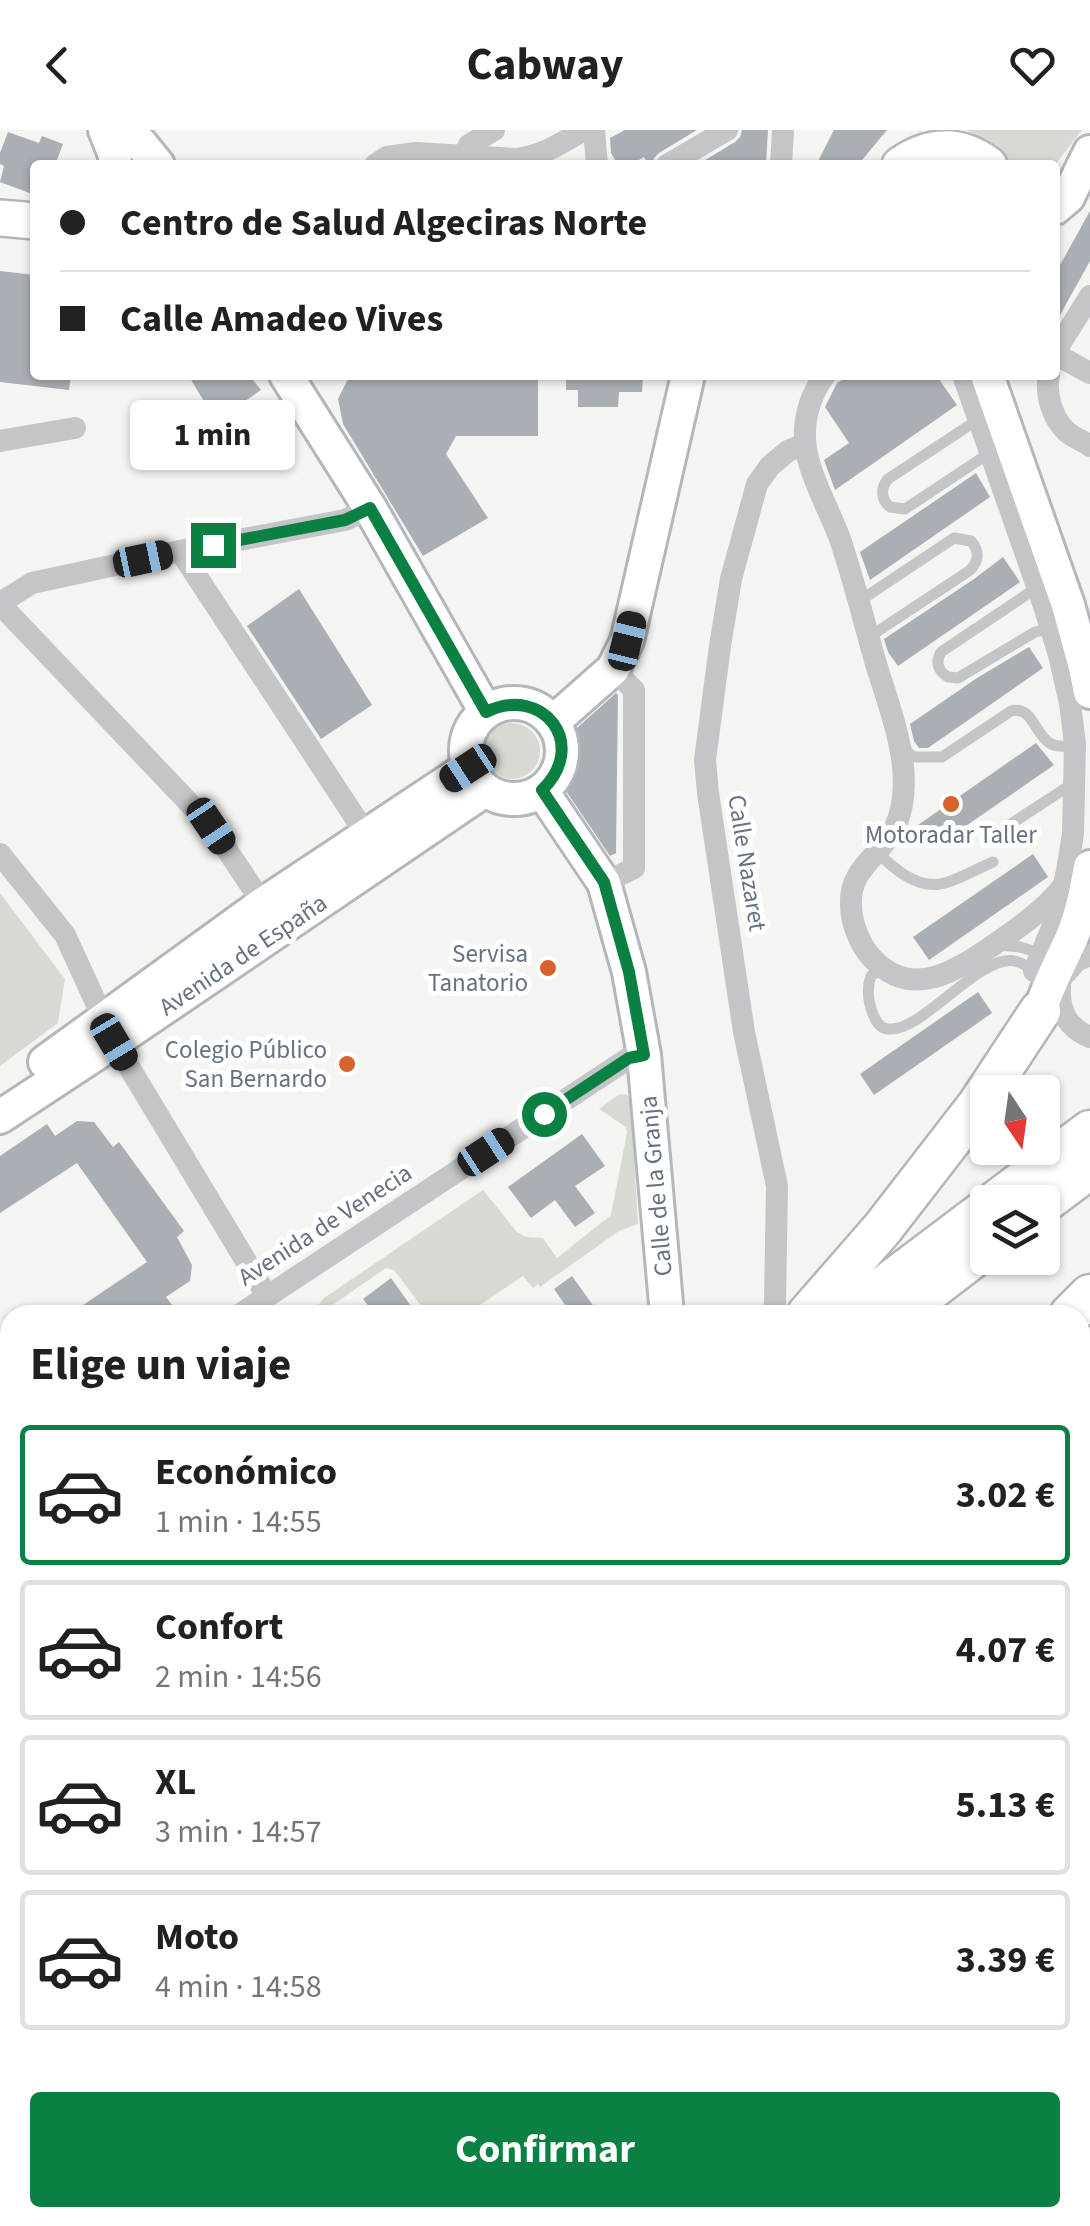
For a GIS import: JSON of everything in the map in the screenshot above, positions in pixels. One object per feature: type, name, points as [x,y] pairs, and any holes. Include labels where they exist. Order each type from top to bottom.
[{"type":"highway","points":[[816,1305],[882,1229],[978,1106],[1057,965]]},
{"type":"highway","points":[[1047,1185],[1090,1131]]},
{"type":"highway","points":[[1055,1185],[1090,1168]]},
{"type":"highway","points":[[859,1305],[970,1222]]},
{"type":"highway","points":[[911,1305],[970,1260]]},
{"type":"main road","points":[[105,130],[114,160]]},
{"type":"main road","points":[[126,130],[154,160]]},
{"type":"main road","points":[[922,146],[983,160]]},
{"type":"main road","points":[[1060,181],[1086,158]]},
{"type":"main road","points":[[1060,204],[1068,197],[1086,158]]},
{"type":"main road","points":[[0,218],[30,221]]},
{"type":"main road","points":[[0,242],[30,244]]},
{"type":"main road","points":[[293,380],[486,712]]},
{"type":"main road","points":[[552,722],[613,669],[627,641],[687,380]]},
{"type":"main road","points":[[989,380],[1068,605],[1090,692]]},
{"type":"main road","points":[[1012,380],[1090,608]]},
{"type":"main road","points":[[514,703],[528,705],[552,722],[563,750],[554,780],[542,790],[529,798],[499,798],[476,779],[466,753],[468,736],[486,712],[514,703]]},
{"type":"main road","name":"Avenida de España","points":[[0,1117],[263,904],[366,834],[476,779]]},
{"type":"main road","name":"Avenida de España","points":[[0,1095],[109,1032],[476,779]]},
{"type":"main road","name":"Calle de la Granja","points":[[542,790],[604,882],[629,972],[644,1055],[665,1305]]},
{"type":"main road","points":[[1057,965],[1081,876]]},
{"type":"street","points":[[464,156],[469,146],[494,130]]},
{"type":"street","points":[[676,160],[727,130]]},
{"type":"street","points":[[781,160],[784,130]]},
{"type":"street","points":[[382,160],[406,153],[530,158],[584,132],[596,160]]},
{"type":"street","points":[[1060,345],[1090,296]]},
{"type":"street","points":[[1060,356],[1090,373]]},
{"type":"street","points":[[822,380],[808,404],[804,444],[841,542],[898,744],[904,780],[902,806],[894,830],[858,872],[850,905],[869,955],[882,968],[916,981],[966,965],[1040,912],[1081,876],[1073,834],[1075,744],[1070,703],[1038,587],[965,380]]},
{"type":"street","points":[[1049,380],[1046,389],[1057,419],[1068,432],[1090,446]]},
{"type":"street","points":[[0,441],[75,428]]},
{"type":"street","name":"Calle Nazaret","points":[[775,1305],[777,1186],[744,1032],[706,760],[732,579],[757,484],[770,466],[804,444]]},
{"type":"street","points":[[263,904],[211,826],[0,604],[32,583],[345,520],[370,508]]},
{"type":"street","points":[[180,551],[366,834]]},
{"type":"street","points":[[604,882],[634,868],[634,690],[613,669]]},
{"type":"street","points":[[0,854],[64,935],[109,1032],[269,1301]]},
{"type":"street","points":[[1057,965],[1064,1016],[1072,1027],[1090,1037]]},
{"type":"street","name":"Avenida de Venecia","points":[[260,1305],[629,1058],[644,1055]]},
{"type":"lane","points":[[979,419],[888,480],[883,499],[890,507],[905,508],[990,452]]},
{"type":"lane","points":[[858,602],[954,538],[971,542],[977,551],[970,571],[869,638]]},
{"type":"lane","points":[[1038,587],[941,652],[938,666],[948,677],[958,678],[1035,632],[1053,634]]},
{"type":"lane","points":[[898,744],[914,756],[942,758],[1011,710],[1019,709],[1027,713],[1048,743],[1065,747],[1075,744]]},
{"type":"lane","points":[[988,839],[1075,782]]},
{"type":"lane","points":[[875,851],[892,868],[918,882],[940,884],[993,862]]},
{"type":"lane","points":[[992,946],[1012,946],[1057,965]]},
{"type":"lane","points":[[882,968],[871,976],[868,994],[878,1024],[894,1030],[996,964],[1010,960],[1057,965]]},
{"type":"shaded area","points":[[966,130],[1082,130],[1059,160],[1006,160],[996,146]]},
{"type":"shaded area","points":[[512,723],[532,731],[540,751],[532,771],[512,779],[492,771],[484,751],[492,731]]},
{"type":"shaded area","points":[[0,893],[65,979],[58,1023],[0,1066]]},
{"type":"shaded area","points":[[618,1095],[629,1096],[631,1103],[638,1224],[619,1231],[540,1287],[538,1284],[533,1288],[523,1276],[480,1305],[420,1305],[394,1270],[386,1268],[332,1305],[318,1305],[483,1190],[517,1232],[543,1238],[557,1258],[611,1215],[627,1132],[626,1127],[599,1109]]},
{"type":"building","points":[[625,130],[697,130],[653,160],[615,160],[610,138]]},
{"type":"building","points":[[742,130],[768,130],[766,160],[705,160],[735,142]]},
{"type":"building","points":[[834,130],[887,130],[862,160],[819,160]]},
{"type":"building","points":[[8,132],[39,143],[42,136],[63,144],[57,160],[30,160],[30,193],[0,182],[4,166],[0,164]]},
{"type":"building","points":[[1090,211],[1090,261],[1060,315],[1060,265]]},
{"type":"building","points":[[0,271],[30,274],[30,380],[70,380],[69,390],[0,382]]},
{"type":"building","points":[[191,380],[253,380],[261,390],[216,421]]},
{"type":"building","points":[[348,380],[538,380],[538,436],[456,436],[446,454],[488,518],[423,556],[343,424],[338,399]]},
{"type":"building","points":[[566,380],[643,380],[642,392],[619,392],[618,407],[578,407],[578,390],[566,390]]},
{"type":"building","points":[[940,380],[957,405],[835,490],[824,460],[849,443],[825,407],[837,383]]},
{"type":"building","points":[[976,473],[990,497],[870,580],[860,552]]},
{"type":"building","points":[[1003,557],[1020,582],[898,666],[884,639]]},
{"type":"building","points":[[299,589],[372,705],[321,739],[247,626]]},
{"type":"building","points":[[1029,647],[1043,668],[928,748],[919,748],[910,724]]},
{"type":"building","points":[[616,693],[616,853],[610,856],[564,788],[570,768],[569,735]]},
{"type":"building","points":[[1036,743],[1054,765],[934,848],[918,825]]},
{"type":"building","points":[[1033,854],[1048,877],[929,960],[913,937]]},
{"type":"building","points":[[978,992],[992,1013],[874,1095],[860,1074]]},
{"type":"building","points":[[77,1121],[94,1122],[113,1147],[119,1142],[184,1231],[177,1237],[192,1265],[190,1281],[166,1297],[172,1305],[83,1305],[147,1262],[77,1163],[0,1213],[0,1156],[47,1124],[55,1136]]},
{"type":"building","points":[[582,1134],[605,1166],[575,1186],[595,1213],[575,1227],[555,1200],[531,1218],[508,1187]]},
{"type":"building","points":[[572,1276],[593,1305],[565,1305],[554,1289]]},
{"type":"building","points":[[391,1278],[410,1305],[368,1305],[363,1299]]},
{"type":"place","name":"Motoradar Taller","points":[[951,804]]},
{"type":"place","name":"Servisa Tanatorio","points":[[548,968]]},
{"type":"place","name":"Colegio Público San Bernardo","points":[[347,1064]]},
{"type":"route","points":[[213,545],[345,520],[370,508],[486,712],[514,703],[528,705],[542,712],[560,735],[560,766],[554,780],[542,790],[604,882],[629,972],[644,1055],[629,1058],[544,1114]]}]
